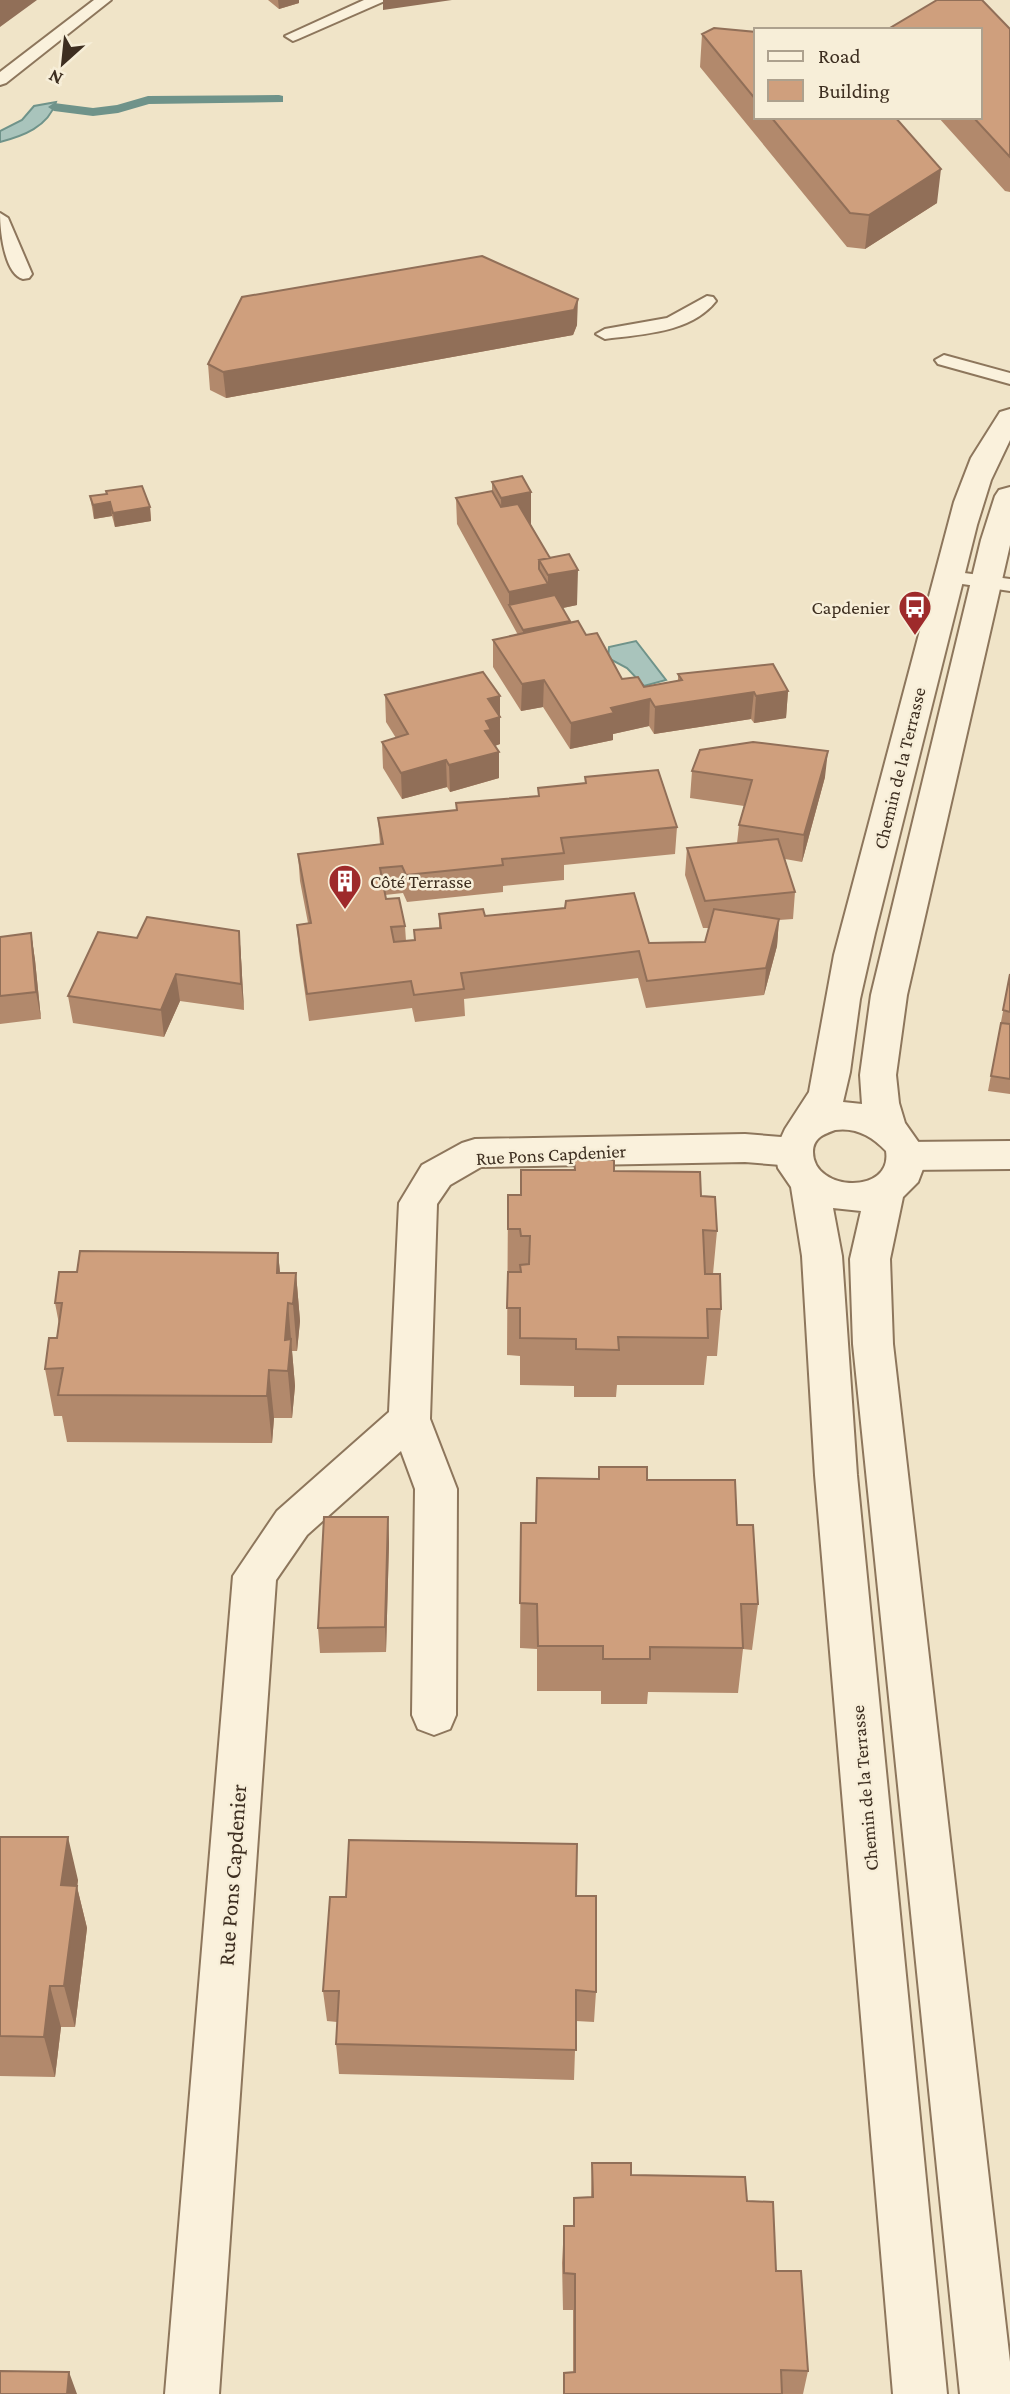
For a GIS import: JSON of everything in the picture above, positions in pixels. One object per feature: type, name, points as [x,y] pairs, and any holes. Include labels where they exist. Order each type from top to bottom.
[{"type":"street","name":"Chemin de la Terrasse","points":[[920,2394],[836,1475],[822,1256],[804,1153],[826,1098],[853,948],[949,577],[982,463],[995,438],[1010,418]]},
{"type":"street","points":[[987,2394],[873,1344],[870,1259],[893,1158],[880,1103],[878,1075],[889,995],[999,583],[1010,496]]},
{"type":"street","points":[[849,1115],[869,1119],[893,1158],[871,1196],[854,1198],[838,1196],[804,1153],[828,1117],[849,1115]]},
{"type":"street","name":"Rue Pons Capdenier","points":[[434,1715],[436,1489],[409,1419],[418,1203],[436,1175],[475,1153],[745,1148],[804,1153]]},
{"type":"street","points":[[893,1158],[1010,1155]]},
{"type":"street","name":"Rue Pons Capdenier","points":[[192,2394],[255,1577],[292,1523],[409,1419]]},
{"type":"lane","points":[[0,80],[103,0]]},
{"type":"lane","points":[[293,36],[357,6],[379,0]]},
{"type":"lane","points":[[0,218],[23,274]]},
{"type":"lane","points":[[605,334],[679,321],[698,311],[707,301]]},
{"type":"lane","points":[[944,360],[1010,379]]},
{"type":"lane","points":[[949,577],[999,583]]},
{"type":"water","points":[[56,102],[47,118],[34,129],[0,142],[0,131],[22,120],[34,106]]},
{"type":"water","points":[[636,641],[666,680],[644,686],[627,668],[608,658],[609,647]]},
{"type":"building","points":[[937,0],[982,0],[1010,29],[1010,157],[975,119],[982,119],[982,28],[890,28]]},
{"type":"building","points":[[714,28],[754,32],[754,98],[702,34]]},
{"type":"building","points":[[773,119],[897,119],[941,169],[869,215],[850,213]]},
{"type":"building","points":[[482,256],[578,299],[574,310],[223,372],[208,364],[242,297]]},
{"type":"building","points":[[522,476],[531,492],[501,498],[492,482]]},
{"type":"building","points":[[142,486],[150,507],[113,513],[110,502],[93,505],[90,496],[107,494],[106,491]]},
{"type":"building","points":[[492,491],[501,507],[518,504],[550,558],[539,560],[539,569],[548,584],[509,592],[456,498]]},
{"type":"building","points":[[569,554],[578,570],[548,575],[539,560]]},
{"type":"building","points":[[555,595],[570,621],[523,630],[509,605]]},
{"type":"building","points":[[578,621],[586,635],[597,633],[622,679],[638,677],[644,687],[682,680],[678,674],[773,664],[788,691],[756,696],[754,692],[655,707],[650,699],[611,708],[614,713],[571,723],[544,680],[522,684],[493,640]]},
{"type":"building","points":[[483,672],[500,696],[488,699],[500,717],[486,721],[491,730],[485,731],[499,752],[449,765],[446,760],[401,773],[382,742],[408,734],[385,695]]},
{"type":"building","points":[[753,742],[828,751],[804,835],[739,825],[752,780],[692,771],[700,750]]},
{"type":"building","points":[[658,770],[677,827],[561,838],[564,853],[502,859],[503,865],[406,875],[402,866],[380,868],[386,899],[399,898],[405,926],[391,927],[394,942],[415,940],[414,930],[441,928],[439,914],[483,909],[485,916],[565,908],[566,901],[634,893],[649,943],[705,942],[714,909],[779,919],[766,968],[647,981],[639,951],[461,973],[464,989],[414,995],[411,981],[307,994],[297,925],[311,923],[298,854],[383,844],[378,818],[457,810],[456,803],[539,796],[538,788],[586,783],[585,777]]},
{"type":"building","points":[[778,839],[795,892],[705,901],[687,848]]},
{"type":"building","points":[[147,917],[239,931],[241,984],[176,974],[161,1010],[68,996],[98,932],[137,938]]},
{"type":"building","points":[[31,933],[36,992],[0,996],[0,937]]},
{"type":"building","points":[[1010,974],[1010,1012],[1003,1010]]},
{"type":"building","points":[[1001,1023],[1010,1024],[1010,1079],[991,1076]]},
{"type":"building","points":[[574,1160],[614,1160],[614,1171],[700,1172],[701,1196],[715,1197],[717,1231],[703,1230],[705,1274],[720,1274],[721,1309],[707,1309],[708,1338],[618,1337],[619,1350],[576,1349],[576,1339],[520,1338],[520,1308],[507,1308],[508,1272],[521,1272],[520,1265],[529,1264],[530,1236],[521,1236],[520,1229],[508,1229],[508,1195],[521,1195],[521,1170],[575,1170]]},
{"type":"building","points":[[80,1251],[278,1253],[277,1273],[296,1273],[293,1304],[288,1303],[285,1340],[291,1339],[288,1371],[269,1370],[267,1396],[58,1395],[63,1368],[45,1369],[49,1338],[57,1338],[62,1303],[55,1303],[59,1272],[77,1272]]},
{"type":"building","points":[[599,1467],[647,1467],[647,1480],[735,1480],[737,1525],[753,1525],[758,1604],[741,1604],[743,1648],[650,1647],[650,1659],[603,1659],[603,1646],[538,1646],[537,1604],[520,1603],[521,1523],[536,1523],[537,1478],[599,1479]]},
{"type":"building","points":[[324,1517],[388,1517],[385,1627],[318,1628]]},
{"type":"building","points":[[0,1837],[68,1837],[61,1885],[77,1886],[64,1986],[50,1986],[44,2037],[0,2036]]},
{"type":"building","points":[[349,1840],[577,1844],[576,1896],[596,1896],[596,1992],[576,1990],[576,2050],[336,2044],[339,1991],[323,1991],[330,1897],[346,1897]]},
{"type":"building","points":[[592,2163],[631,2163],[631,2175],[745,2177],[747,2201],[773,2202],[776,2271],[801,2271],[808,2371],[781,2370],[782,2394],[564,2394],[564,2373],[575,2372],[575,2274],[564,2273],[564,2226],[574,2226],[574,2198],[593,2197]]},
{"type":"building","points":[[0,2371],[69,2372],[67,2394],[0,2394]]},
{"type":"waterway","points":[[54,107],[93,112],[118,109],[148,100],[279,99]]},
{"type":"place","name":"Capdenier","points":[[915,637]]},
{"type":"place","name":"Côté Terrasse","points":[[345,911]]}]
